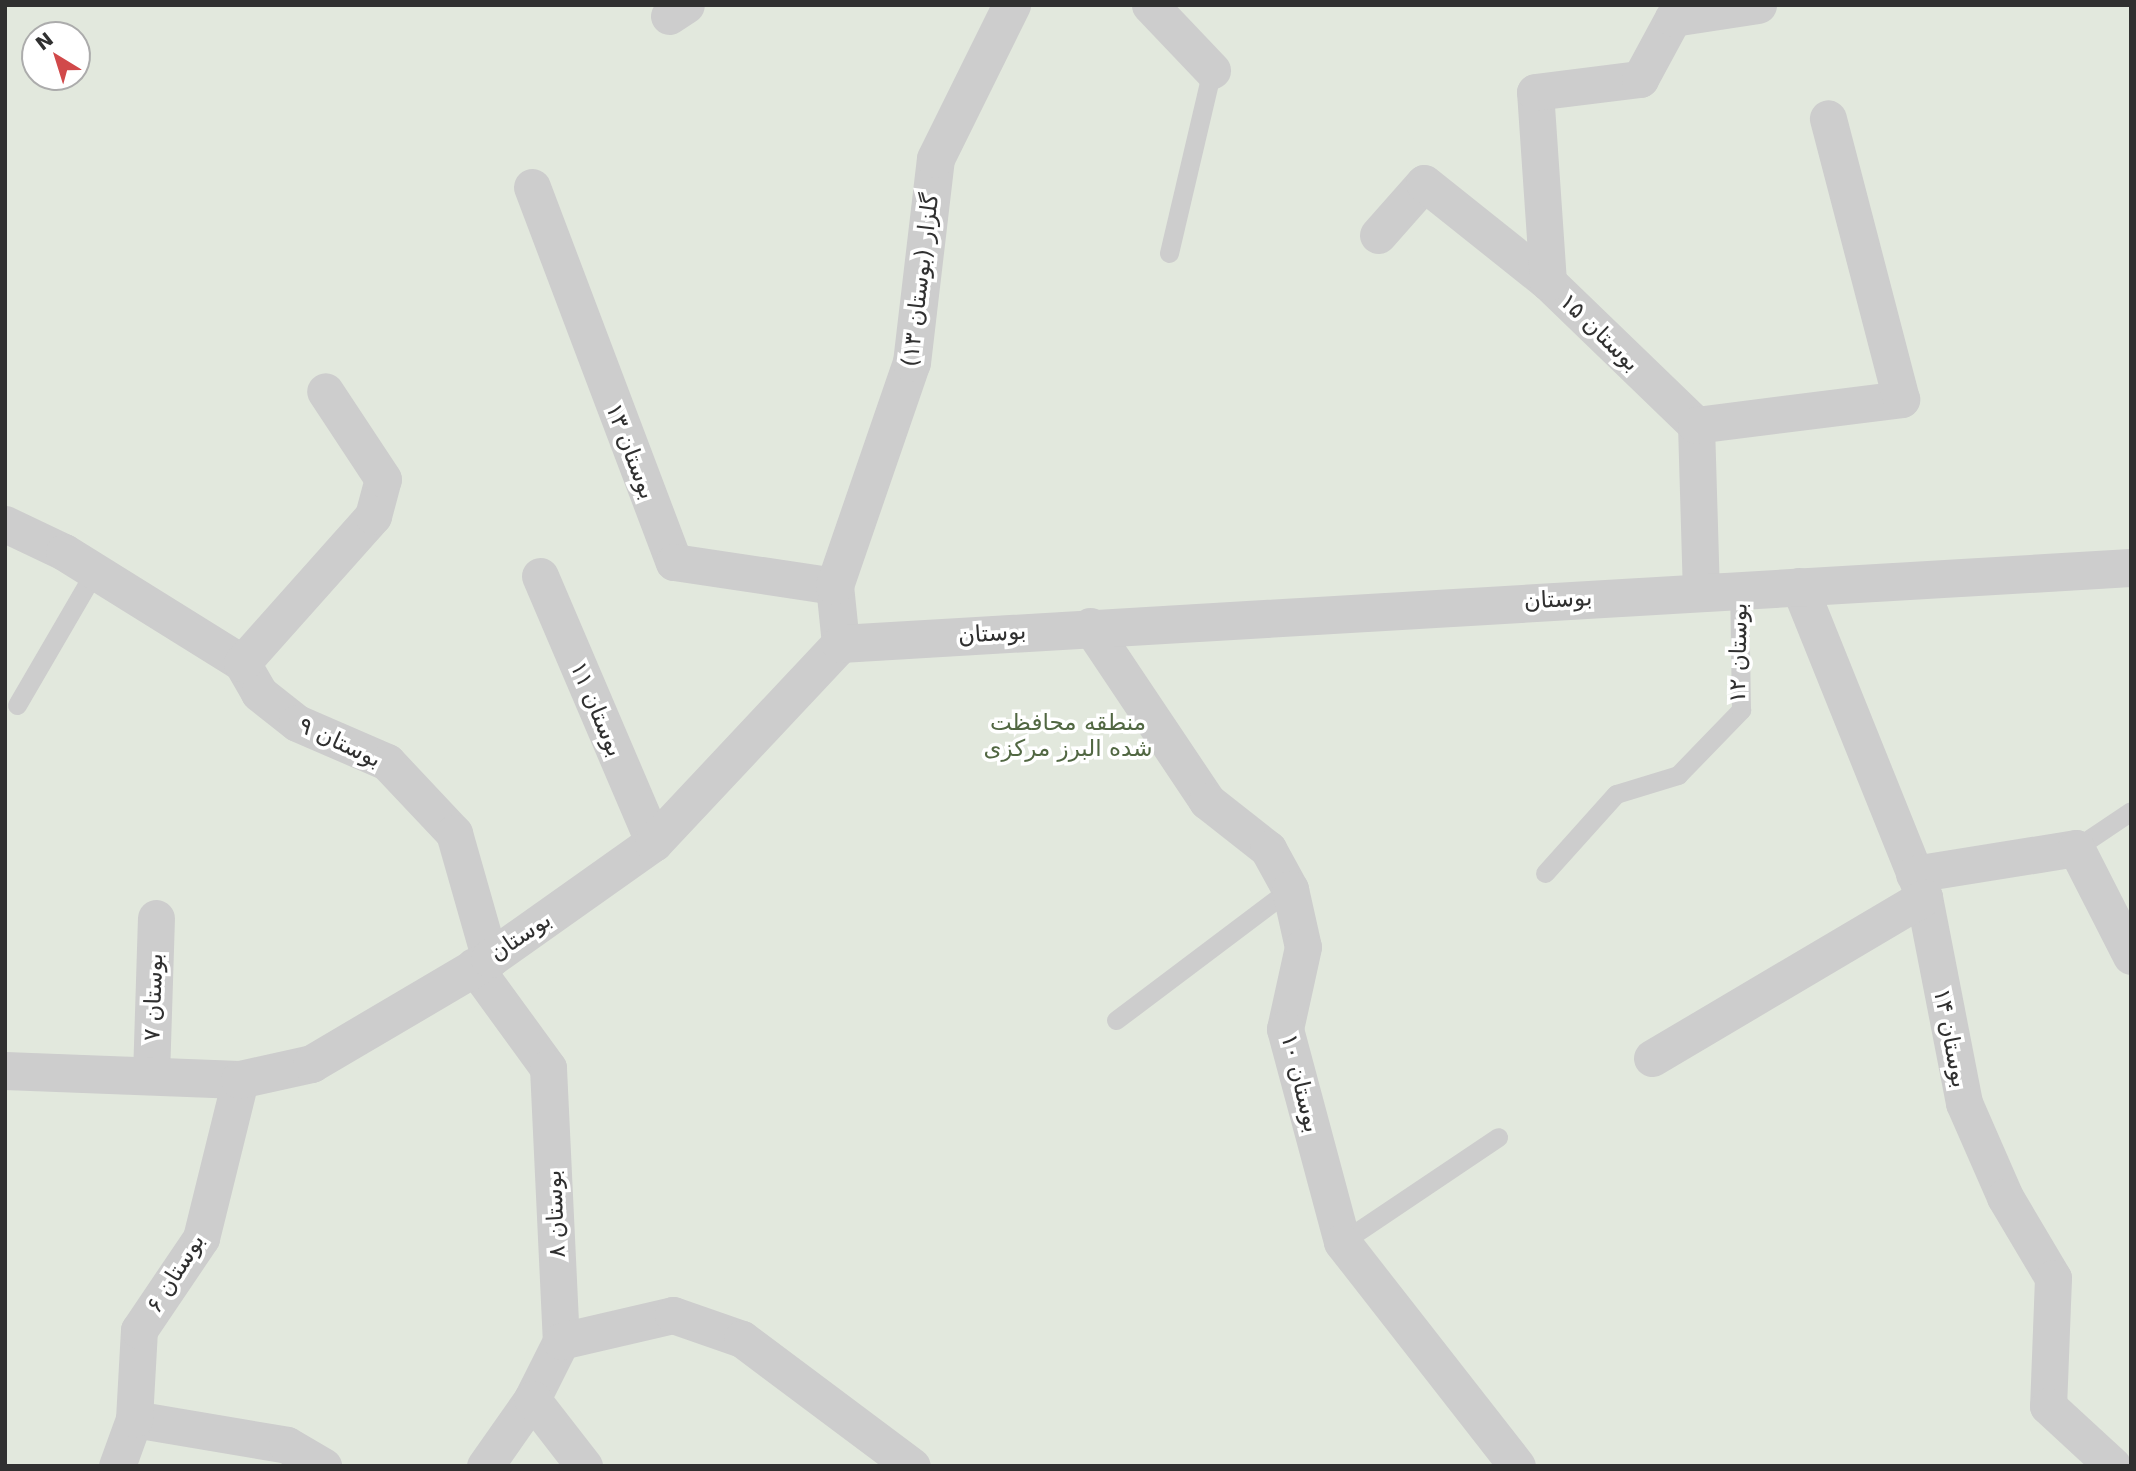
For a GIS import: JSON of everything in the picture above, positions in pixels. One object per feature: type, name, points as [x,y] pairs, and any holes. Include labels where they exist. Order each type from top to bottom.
[{"type":"street","name":"گلزار (بوستان ۱۳)","points":[[841,644],[835,586],[912,363],[936,159],[1012,5]]},
{"type":"street","points":[[1150,5],[1212,70]]},
{"type":"street","points":[[1548,282],[1535,92],[1640,79],[1672,19],[1758,5]]},
{"type":"street","points":[[1701,591],[1696,425],[1901,399],[1828,118]]},
{"type":"street","name":"بوستان ۱۵","points":[[1378,235],[1424,183],[1548,282],[1696,425]]},
{"type":"street","name":"بوستان ۱۳","points":[[531,187],[674,562],[835,586]]},
{"type":"street","points":[[242,663],[373,516],[383,479],[325,391]]},
{"type":"street","name":"بوستان ۹","points":[[5,524],[96,571],[242,663],[259,693],[297,723],[387,762],[454,833],[482,962]]},
{"type":"street","name":"بوستان","points":[[5,1071],[240,1080],[312,1065],[482,962],[654,843],[841,644],[1090,626],[2131,568]]},
{"type":"street","name":"بوستان ۱۱","points":[[540,576],[654,843]]},
{"type":"street","name":"بوستان ۱۴","points":[[1799,586],[1919,886],[1964,1102],[2005,1197],[2053,1278],[2048,1406],[2113,1466]]},
{"type":"street","name":"بوستان ۱۰","points":[[1090,626],[1207,802],[1268,849],[1290,889],[1303,947],[1284,1029],[1342,1242],[1517,1466]]},
{"type":"street","points":[[1652,1058],[1919,886],[2076,848],[2131,956]]},
{"type":"street","name":"بوستان ۷","points":[[150,1076],[156,918]]},
{"type":"street","name":"بوستان ۸","points":[[482,962],[548,1068],[561,1341],[532,1399],[485,1466]]},
{"type":"street","name":"بوستان ۶","points":[[117,1466],[134,1419],[139,1330],[201,1238],[240,1080]]},
{"type":"street","points":[[561,1341],[673,1315],[742,1339],[912,1466]]},
{"type":"street","points":[[532,1399],[584,1466]]},
{"type":"street","points":[[134,1419],[287,1445],[323,1466]]},
{"type":"lane","points":[[1168,253],[1212,70]]},
{"type":"lane","points":[[17,705],[96,571]]},
{"type":"lane","name":"بوستان ۱۲","points":[[1545,873],[1616,794],[1678,775],[1741,710],[1739,588]]},
{"type":"lane","points":[[2076,848],[2131,811]]},
{"type":"lane","points":[[1116,1020],[1290,889]]},
{"type":"lane","points":[[1342,1242],[1498,1137]]},
{"type":"green space","name":"منطقه محافظت شده البرز مرکزی","points":[[5,5],[2131,5],[2131,1466],[5,1466]]}]
